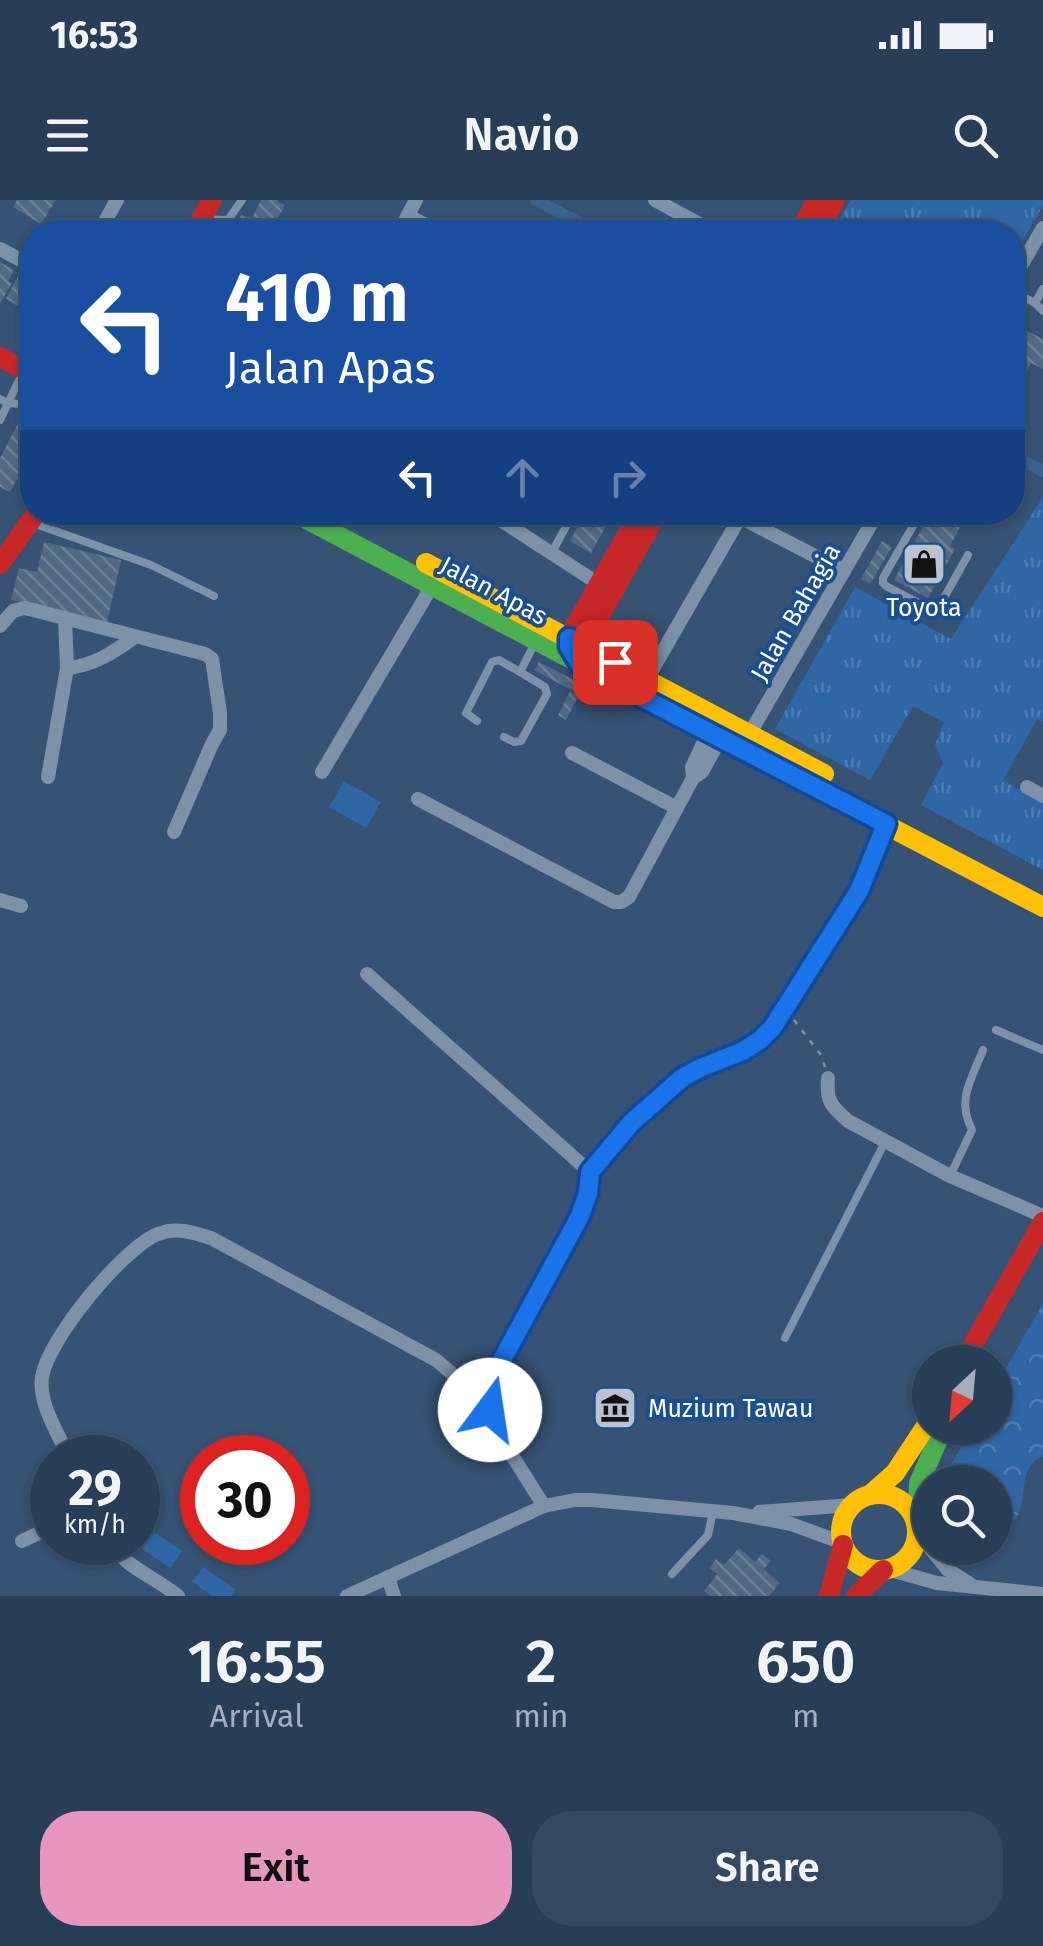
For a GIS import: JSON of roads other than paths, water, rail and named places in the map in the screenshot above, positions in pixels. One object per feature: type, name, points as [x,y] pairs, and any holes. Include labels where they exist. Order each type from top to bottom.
[{"type":"main road","points":[[0,340],[20,358]]},
{"type":"main road","points":[[0,564],[28,525]]},
{"type":"main road","name":"Jalan Apas","points":[[317,525],[536,641],[578,650],[647,679],[1043,893]]},
{"type":"main road","name":"Jalan Apas","points":[[352,525],[578,650],[714,736],[1043,907]]},
{"type":"main road","points":[[578,650],[599,584],[633,525]]},
{"type":"main road","points":[[578,650],[650,525]]},
{"type":"main road","points":[[973,1345],[1043,1219]]},
{"type":"main road","points":[[989,1345],[1043,1248]]},
{"type":"main road","points":[[829,1596],[843,1544],[842,1523],[861,1500],[896,1473],[914,1445]]},
{"type":"main road","points":[[861,1500],[882,1494],[894,1496],[912,1512]]},
{"type":"main road","points":[[843,1544],[859,1564],[885,1570]]},
{"type":"main road","points":[[856,1596],[885,1570],[899,1565],[912,1550]]},
{"type":"street","points":[[406,220],[416,200]]},
{"type":"street","points":[[654,200],[692,220]]},
{"type":"street","points":[[408,216],[416,220]]},
{"type":"street","points":[[1025,259],[1043,228]]},
{"type":"street","points":[[512,525],[599,584]]},
{"type":"street","points":[[647,679],[732,525]]},
{"type":"street","points":[[758,525],[844,571]]},
{"type":"street","name":"Jalan Bahagia","points":[[750,733],[871,525]]},
{"type":"street","points":[[322,772],[432,586]]},
{"type":"street","points":[[0,626],[9,614],[25,608],[212,659],[220,730],[174,832]]},
{"type":"street","points":[[48,777],[67,668],[65,618]]},
{"type":"street","points":[[67,668],[103,658],[135,637]]},
{"type":"street","points":[[418,798],[614,902],[621,902],[629,897],[693,778],[702,772],[714,736]]},
{"type":"street","points":[[572,753],[677,808]]},
{"type":"street","points":[[1028,788],[1043,796]]},
{"type":"street","points":[[490,1410],[492,1386],[503,1358],[580,1216],[590,1172],[632,1122],[672,1086],[700,1068],[743,1051],[773,1027],[859,891],[886,824]]},
{"type":"street","points":[[0,900],[21,906]]},
{"type":"street","points":[[367,974],[590,1172]]},
{"type":"street","points":[[828,1078],[827,1096],[848,1121],[950,1176],[1043,1219]]},
{"type":"street","points":[[59,1435],[44,1400],[42,1378],[50,1356],[85,1302],[114,1268],[158,1234],[176,1230],[211,1238],[436,1360],[490,1410],[544,1506]]},
{"type":"street","points":[[347,1596],[544,1506],[574,1500],[734,1513],[791,1524],[843,1544]]},
{"type":"street","points":[[734,1513],[861,1500]]},
{"type":"street","points":[[22,1540],[30,1537]]},
{"type":"street","points":[[131,1565],[178,1596]]},
{"type":"street","points":[[944,1565],[986,1591]]},
{"type":"street","points":[[885,1570],[986,1591],[1043,1594]]},
{"type":"street","points":[[388,1577],[394,1596]]},
{"type":"lane","points":[[1035,303],[1043,289]]},
{"type":"lane","points":[[1025,298],[1043,311]]},
{"type":"lane","points":[[0,420],[4,401],[20,380]]},
{"type":"lane","points":[[54,525],[151,564],[214,596]]},
{"type":"lane","points":[[552,552],[567,525]]},
{"type":"lane","points":[[914,525],[883,578],[886,586],[936,612],[968,555]]},
{"type":"lane","points":[[520,672],[536,641]]},
{"type":"lane","points":[[478,721],[466,713],[492,662],[499,660],[545,686],[547,694],[521,741],[504,737]]},
{"type":"lane","points":[[996,1030],[1043,1050]]},
{"type":"lane","points":[[950,1176],[972,1130],[963,1101],[983,1050]]},
{"type":"lane","points":[[785,1338],[885,1142]]},
{"type":"lane","points":[[672,1574],[708,1535],[713,1511]]},
{"type":"waterway","points":[[536,200],[574,220]]},
{"type":"waterway","points":[[1025,462],[1043,471]]},
{"type":"place","name":"Toyota","points":[[924,564]]},
{"type":"place","name":"Muzium Tawau","points":[[615,1408]]}]
